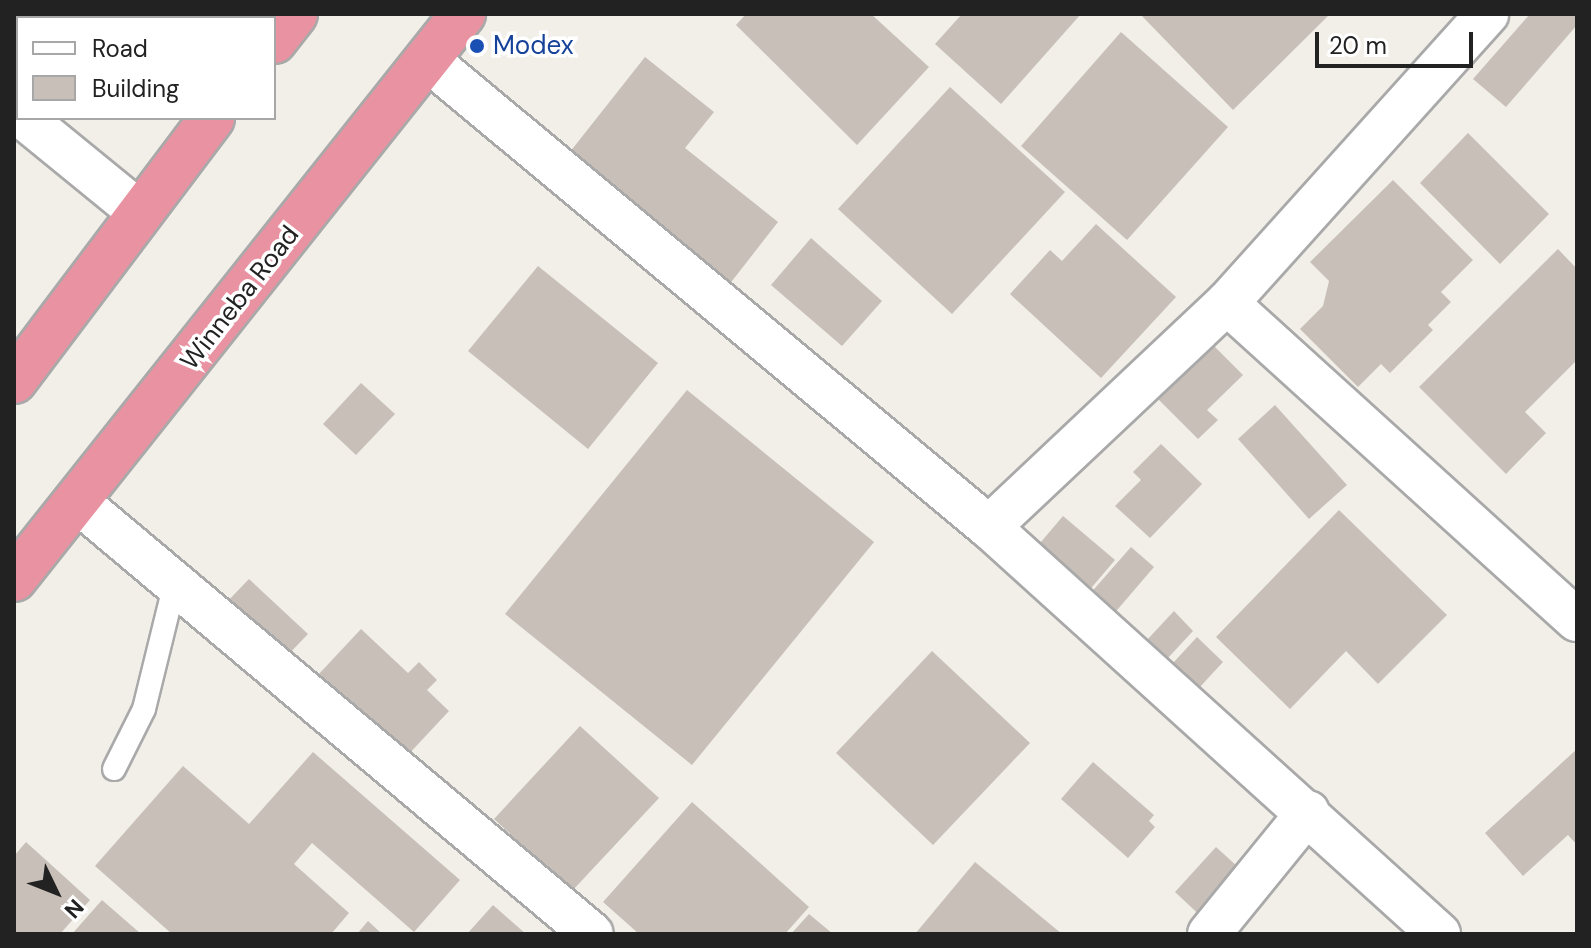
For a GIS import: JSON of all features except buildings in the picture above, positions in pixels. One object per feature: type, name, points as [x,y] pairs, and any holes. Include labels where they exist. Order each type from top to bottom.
[{"type":"highway","points":[[276,38],[295,14]]},
{"type":"highway","name":"Winneba Road","points":[[14,579],[429,61],[463,14]]},
{"type":"highway","points":[[14,381],[138,211],[210,120]]},
{"type":"street","points":[[989,527],[1227,303],[1487,14]]},
{"type":"street","points":[[429,61],[989,527],[1095,628],[1308,812],[1439,934]]},
{"type":"street","points":[[26,120],[138,211]]},
{"type":"street","points":[[1227,303],[1574,607]]},
{"type":"street","points":[[78,502],[592,934]]},
{"type":"street","points":[[1209,934],[1308,812]]},
{"type":"lane","points":[[114,769],[144,709],[175,583]]},
{"type":"place","name":"Modex","points":[[477,46]]}]
